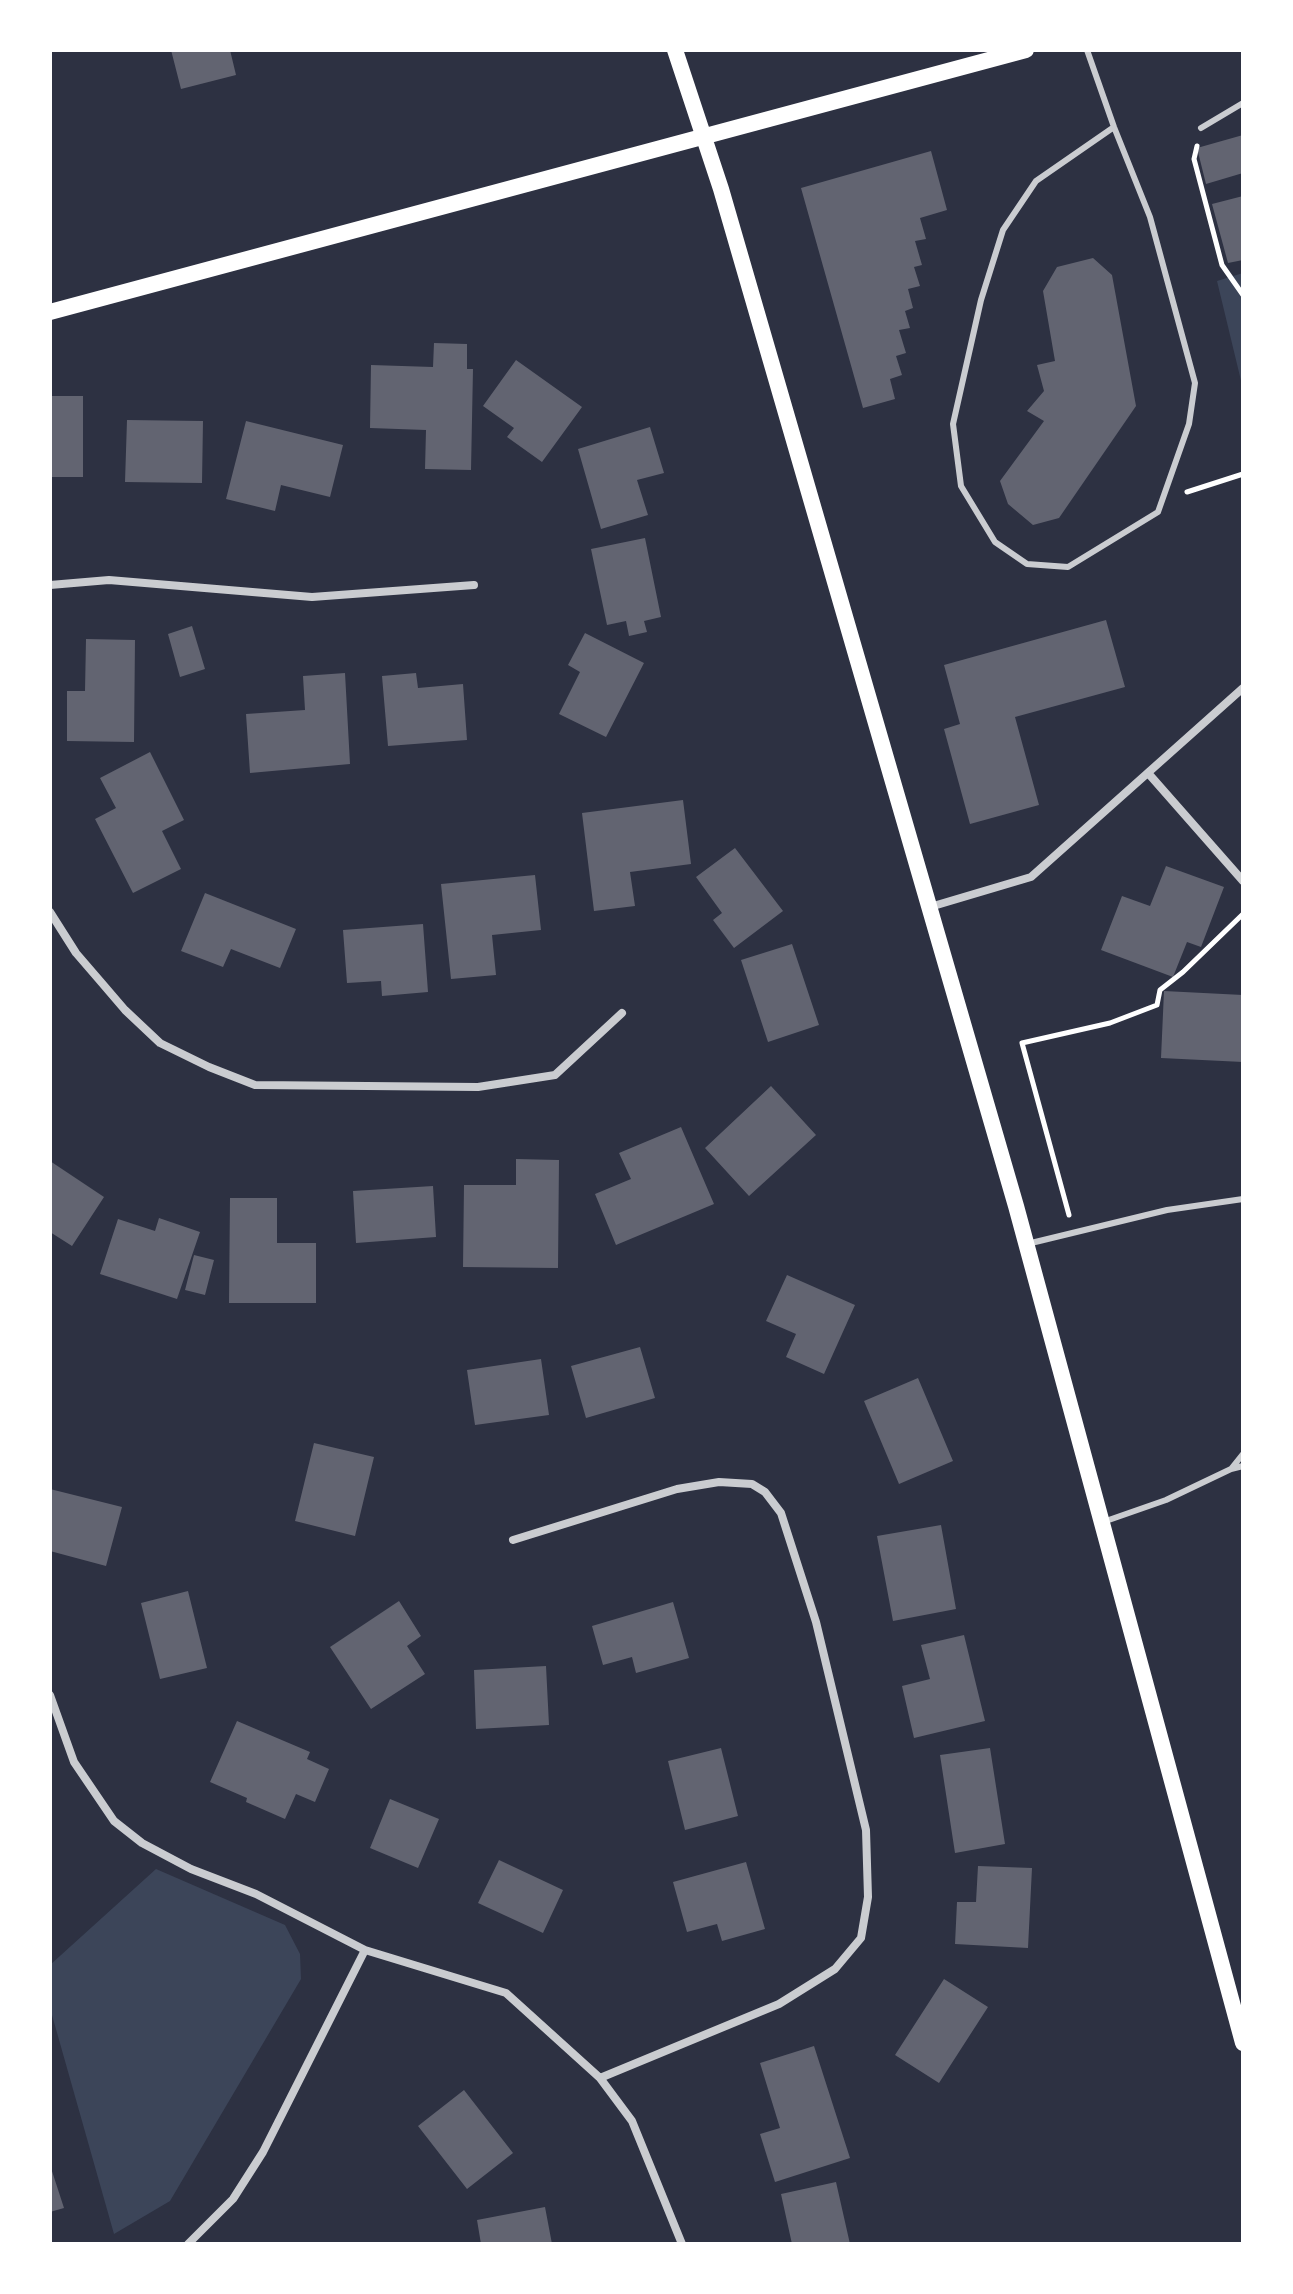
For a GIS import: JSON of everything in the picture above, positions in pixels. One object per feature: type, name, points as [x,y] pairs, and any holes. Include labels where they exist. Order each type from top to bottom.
[{"type":"main road","points":[[675,50],[724,200],[1027,1244],[1243,2043]]},
{"type":"main road","points":[[50,312],[1026,50]]},
{"type":"street","points":[[50,585],[109,580],[312,597],[474,585]]},
{"type":"street","points":[[929,907],[1031,877],[1243,688]]},
{"type":"street","points":[[1148,773],[1243,881]]},
{"type":"street","points":[[50,912],[76,953],[125,1010],[160,1043],[255,1085],[478,1087],[555,1075],[622,1013]]},
{"type":"street","points":[[513,1540],[677,1489],[719,1482],[752,1484],[765,1492],[781,1513],[816,1622],[866,1830],[868,1897],[861,1938],[835,1969],[779,2004],[600,2078]]},
{"type":"street","points":[[50,1695],[74,1762],[114,1821],[142,1843],[191,1869],[256,1894],[365,1950],[506,1993],[600,2078],[632,2121],[682,2244]]},
{"type":"street","points":[[188,2244],[233,2199],[263,2152],[365,1950]]},
{"type":"lane","points":[[1087,50],[1150,217],[1195,383],[1189,424],[1158,512],[1068,567],[1027,564],[995,542],[961,486],[953,424],[981,300],[1003,230],[1036,181],[1114,127]]},
{"type":"lane","points":[[1201,128],[1243,103]]},
{"type":"lane","points":[[1027,1244],[1167,1210],[1243,1199]]},
{"type":"lane","points":[[1231,1469],[1243,1454]]},
{"type":"lane","points":[[1103,1522],[1166,1500],[1243,1466]]},
{"type":"path","points":[[1201,128],[1194,159],[1222,265],[1243,295]]},
{"type":"path","points":[[1162,499],[1243,474]]},
{"type":"path","points":[[1071,1220],[1022,1043],[1110,1023],[1157,1005],[1160,990],[1243,914]]},
{"type":"shaded area","points":[[1243,273],[1243,389],[1217,281]]},
{"type":"shaded area","points":[[156,1869],[285,1925],[300,1954],[301,1979],[170,2201],[114,2234],[50,2008],[50,1965]]},
{"type":"building","points":[[171,50],[230,50],[236,75],[181,89]]},
{"type":"building","points":[[1243,135],[1243,173],[1206,184],[1197,148]]},
{"type":"building","points":[[931,151],[947,210],[920,218],[926,239],[915,241],[922,265],[914,267],[920,286],[908,289],[913,308],[905,311],[910,328],[899,330],[906,353],[896,356],[902,375],[890,379],[895,399],[863,408],[801,188]]},
{"type":"building","points":[[1243,196],[1243,260],[1228,263],[1212,204]]},
{"type":"building","points":[[1093,258],[1112,275],[1136,406],[1059,518],[1033,525],[1008,504],[1000,481],[1044,421],[1027,411],[1044,391],[1037,365],[1055,361],[1043,291],[1057,267]]},
{"type":"building","points":[[434,343],[467,344],[467,369],[473,369],[471,470],[425,469],[426,430],[370,428],[371,365],[433,367]]},
{"type":"building","points":[[516,360],[582,407],[542,462],[507,437],[514,428],[483,406]]},
{"type":"building","points":[[50,396],[83,396],[83,477],[50,477]]},
{"type":"building","points":[[127,420],[203,421],[202,483],[125,482]]},
{"type":"building","points":[[246,421],[343,445],[330,497],[281,485],[275,511],[226,499]]},
{"type":"building","points":[[650,427],[664,473],[637,480],[648,515],[601,529],[578,449]]},
{"type":"building","points":[[645,538],[661,617],[644,621],[647,632],[629,636],[626,621],[607,625],[591,549]]},
{"type":"building","points":[[1106,620],[1125,687],[1015,717],[1039,805],[970,824],[944,729],[960,724],[944,665]]},
{"type":"building","points":[[192,626],[205,669],[180,677],[168,634]]},
{"type":"building","points":[[585,633],[644,663],[606,737],[559,714],[580,672],[568,665]]},
{"type":"building","points":[[86,639],[135,640],[134,742],[67,741],[67,691],[85,691]]},
{"type":"building","points":[[345,673],[350,764],[250,773],[246,714],[305,710],[303,676]]},
{"type":"building","points":[[416,673],[418,688],[463,684],[467,740],[388,746],[382,676]]},
{"type":"building","points":[[150,752],[184,820],[162,831],[181,869],[133,893],[95,819],[116,808],[100,778]]},
{"type":"building","points":[[683,800],[691,864],[630,872],[635,906],[594,911],[582,813]]},
{"type":"building","points":[[735,848],[783,911],[734,948],[713,920],[722,913],[696,877]]},
{"type":"building","points":[[1166,866],[1224,887],[1201,947],[1187,942],[1173,977],[1101,950],[1122,896],[1150,906]]},
{"type":"building","points":[[535,875],[541,930],[492,935],[496,975],[451,979],[441,884]]},
{"type":"building","points":[[205,893],[296,929],[280,968],[231,949],[223,967],[181,951]]},
{"type":"building","points":[[423,924],[428,992],[382,996],[381,981],[347,983],[343,930]]},
{"type":"building","points":[[792,944],[819,1025],[768,1042],[741,960]]},
{"type":"building","points":[[1164,991],[1243,995],[1243,1062],[1161,1058]]},
{"type":"building","points":[[771,1086],[816,1135],[749,1196],[705,1148]]},
{"type":"building","points":[[681,1127],[714,1204],[616,1245],[595,1194],[631,1179],[619,1153]]},
{"type":"building","points":[[516,1159],[559,1160],[558,1268],[463,1267],[464,1185],[516,1185]]},
{"type":"building","points":[[50,1161],[104,1197],[72,1246],[50,1232]]},
{"type":"building","points":[[433,1186],[436,1237],[356,1243],[353,1191]]},
{"type":"building","points":[[230,1198],[277,1198],[277,1243],[316,1243],[316,1303],[229,1303]]},
{"type":"building","points":[[159,1218],[200,1232],[177,1299],[100,1274],[118,1219],[155,1231]]},
{"type":"building","points":[[194,1255],[214,1260],[205,1295],[185,1290]]},
{"type":"building","points":[[787,1275],[855,1305],[824,1374],[786,1357],[796,1334],[766,1321]]},
{"type":"building","points":[[640,1347],[655,1398],[586,1418],[571,1366]]},
{"type":"building","points":[[541,1359],[549,1415],[475,1425],[467,1370]]},
{"type":"building","points":[[918,1378],[953,1461],[899,1484],[864,1401]]},
{"type":"building","points":[[314,1443],[374,1457],[355,1536],[295,1521]]},
{"type":"building","points":[[50,1489],[122,1507],[106,1566],[50,1551]]},
{"type":"building","points":[[941,1525],[956,1609],[893,1621],[877,1536]]},
{"type":"building","points":[[188,1591],[207,1668],[160,1679],[141,1603]]},
{"type":"building","points":[[399,1601],[421,1636],[407,1646],[425,1674],[371,1709],[330,1647]]},
{"type":"building","points":[[673,1602],[689,1658],[636,1673],[632,1657],[603,1665],[592,1626]]},
{"type":"building","points":[[964,1635],[985,1721],[914,1738],[902,1686],[930,1679],[921,1645]]},
{"type":"building","points":[[546,1666],[549,1725],[476,1729],[474,1670]]},
{"type":"building","points":[[237,1721],[310,1752],[307,1759],[329,1769],[315,1802],[296,1794],[285,1819],[210,1782]]},
{"type":"building","points":[[721,1748],[738,1816],[685,1830],[668,1761]]},
{"type":"building","points":[[990,1748],[1005,1844],[955,1853],[940,1755]]},
{"type":"building","points":[[390,1799],[439,1819],[418,1868],[370,1848]]},
{"type":"building","points":[[499,1860],[563,1890],[543,1933],[478,1903]]},
{"type":"building","points":[[746,1862],[765,1929],[722,1941],[717,1924],[687,1932],[673,1882]]},
{"type":"building","points":[[978,1866],[1032,1868],[1028,1948],[955,1944],[957,1902],[976,1902]]},
{"type":"building","points":[[944,1979],[988,2007],[939,2083],[895,2055]]},
{"type":"building","points":[[814,2046],[850,2158],[775,2182],[760,2134],[780,2128],[760,2063]]},
{"type":"building","points":[[464,2090],[513,2153],[467,2189],[418,2126]]},
{"type":"building","points":[[50,2165],[64,2208],[50,2212]]},
{"type":"building","points":[[836,2182],[850,2244],[792,2244],[781,2194]]},
{"type":"building","points":[[545,2207],[552,2244],[481,2244],[477,2220]]}]
